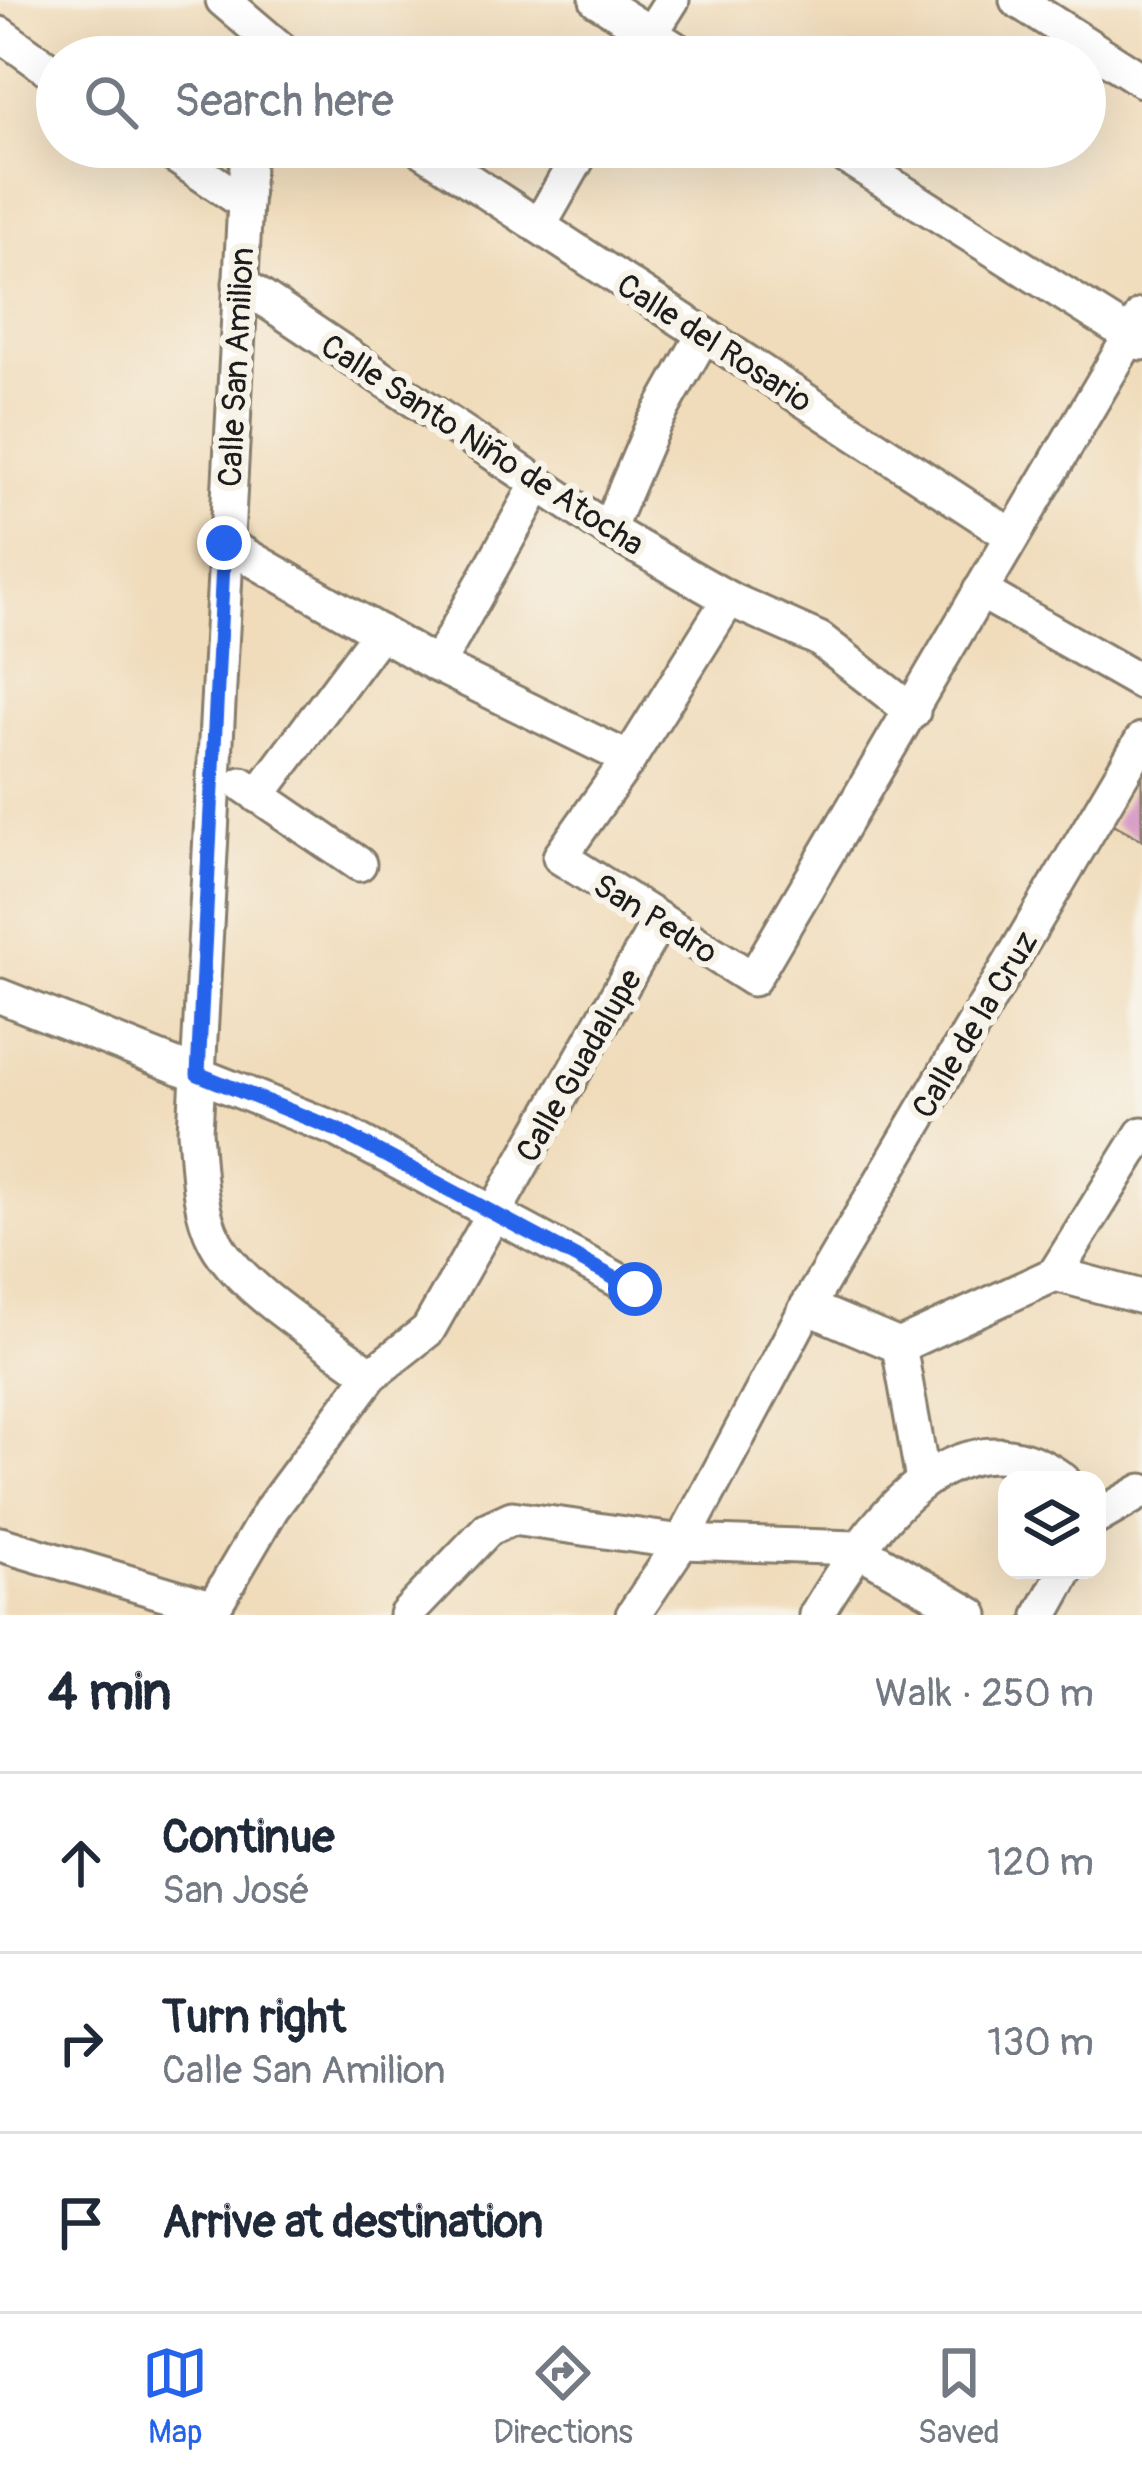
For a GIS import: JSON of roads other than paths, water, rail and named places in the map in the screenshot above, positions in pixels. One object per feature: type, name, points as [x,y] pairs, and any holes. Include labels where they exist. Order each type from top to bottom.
[{"type":"street","points":[[223,0],[254,28]]},
{"type":"street","points":[[597,0],[634,36]]},
{"type":"street","points":[[649,36],[672,0]]},
{"type":"street","points":[[1017,0],[1073,36]]},
{"type":"street","points":[[0,34],[36,60]]},
{"type":"street","points":[[1106,57],[1142,80]]},
{"type":"street","points":[[193,168],[244,203]]},
{"type":"street","name":"Calle San Amilion","points":[[246,168],[194,1131],[201,1198],[213,1238],[235,1271],[371,1375]]},
{"type":"street","name":"Calle del Rosario","points":[[450,168],[1012,536]]},
{"type":"street","points":[[539,226],[572,168]]},
{"type":"street","points":[[866,168],[1138,331],[980,590],[913,712]]},
{"type":"street","name":"Calle Santo Niño de Atocha","points":[[240,283],[608,530],[729,599],[819,639],[913,712]]},
{"type":"street","points":[[608,530],[653,425],[704,334]]},
{"type":"street","points":[[437,665],[538,484]]},
{"type":"street","points":[[224,543],[437,665],[628,759],[729,599]]},
{"type":"street","points":[[980,590],[1142,683]]},
{"type":"street","points":[[258,796],[380,632]]},
{"type":"street","name":"San Pedro","points":[[628,759],[560,856],[753,979],[913,712]]},
{"type":"street","name":"Calle de la Cruz","points":[[633,1615],[682,1542],[807,1307],[1142,740]]},
{"type":"street","points":[[213,763],[359,864]]},
{"type":"street","name":"Calle Guadalupe","points":[[212,1611],[272,1508],[371,1375],[428,1330],[658,922]]},
{"type":"street","points":[[0,996],[340,1131],[635,1289]]},
{"type":"street","points":[[807,1307],[899,1346],[1055,1274],[1142,1134]]},
{"type":"street","points":[[1055,1274],[1142,1298]]},
{"type":"street","points":[[899,1346],[922,1480]]},
{"type":"street","points":[[816,1615],[856,1548],[922,1480],[965,1461],[1005,1456],[1038,1461],[1051,1471]]},
{"type":"street","points":[[1106,1510],[1142,1491]]},
{"type":"street","points":[[406,1615],[488,1529],[512,1518],[682,1542],[856,1548],[972,1615]]},
{"type":"street","points":[[0,1544],[212,1611]]},
{"type":"street","points":[[1041,1615],[1061,1579]]}]
